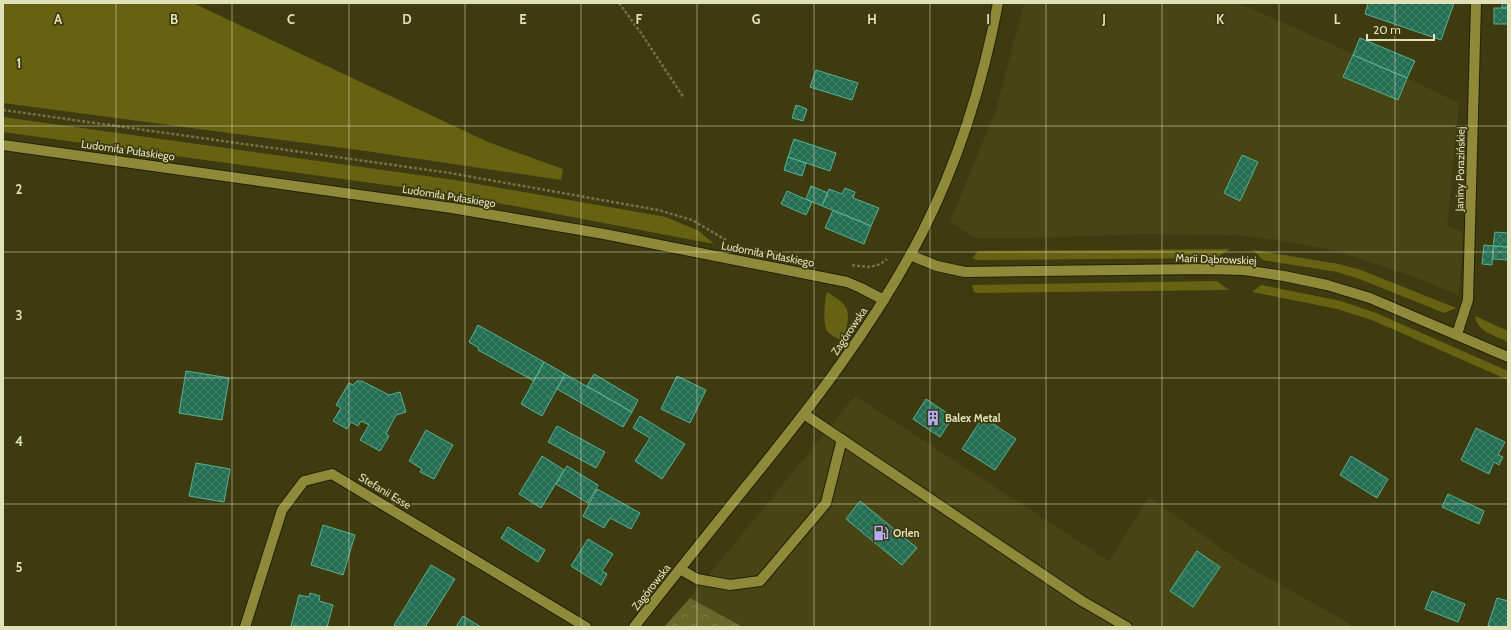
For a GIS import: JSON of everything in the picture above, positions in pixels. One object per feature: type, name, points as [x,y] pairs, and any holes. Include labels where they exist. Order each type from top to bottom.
[{"type":"street","name":"Zagórowska","points":[[634,627],[804,414],[847,356],[884,300],[910,255],[934,208],[966,126],[984,65],[998,3]]},
{"type":"street","name":"Janiny Porazińskiej","points":[[1457,334],[1468,300],[1476,3]]},
{"type":"street","name":"Ludomiła Pułaskiego","points":[[3,145],[452,208],[604,234],[847,282],[884,300]]},
{"type":"street","name":"Marii Dąbrowskiej","points":[[910,255],[937,266],[965,272],[1204,269],[1244,270],[1284,276],[1327,285],[1370,298],[1508,357]]},
{"type":"street","points":[[804,414],[1082,602],[1127,627]]},
{"type":"street","points":[[680,569],[697,579],[730,585],[760,581],[826,503],[842,439]]},
{"type":"street","name":"Stefanii Esse","points":[[245,627],[282,510],[304,481],[332,474],[586,627]]},
{"type":"path","points":[[619,3],[641,33],[684,98]]},
{"type":"path","points":[[3,110],[450,173],[643,207],[678,215],[692,220],[727,241]]},
{"type":"path","points":[[851,265],[871,268],[880,265],[886,260]]},
{"type":"shaded area","points":[[3,3],[193,3],[488,142],[563,169],[561,180],[366,151],[3,103]]},
{"type":"shaded area","points":[[1024,3],[1239,3],[1407,78],[1459,103],[1447,226],[1463,232],[1459,295],[1415,277],[1337,251],[1280,240],[1234,235],[1142,234],[1034,238],[976,238],[950,222],[996,110]]},
{"type":"shaded area","points":[[3,117],[455,180],[666,217],[699,231],[714,244],[451,194],[3,132]]},
{"type":"shaded area","points":[[1230,249],[1216,258],[977,260],[972,258],[978,251]]},
{"type":"shaded area","points":[[1253,250],[1339,264],[1361,270],[1456,308],[1444,313],[1357,278],[1337,272],[1263,260]]},
{"type":"shaded area","points":[[1217,281],[1229,290],[977,293],[974,292],[972,285]]},
{"type":"shaded area","points":[[1261,285],[1341,301],[1376,313],[1508,371],[1508,380],[1372,320],[1337,309],[1252,292]]},
{"type":"shaded area","points":[[827,292],[837,298],[847,310],[848,323],[841,340],[830,334],[826,328],[824,312]]},
{"type":"shaded area","points":[[1475,316],[1508,331],[1508,342],[1483,330],[1476,321]]},
{"type":"shaded area","points":[[855,396],[1109,561],[1149,497],[1242,563],[1355,627],[743,627],[690,598]]},
{"type":"green space","points":[[690,598],[743,627],[664,627]]},
{"type":"building","points":[[1368,3],[1454,3],[1441,40],[1365,14]]},
{"type":"building","points":[[1502,3],[1508,3],[1508,8],[1502,8]]},
{"type":"building","points":[[1494,8],[1508,8],[1508,24],[1494,24]]},
{"type":"building","points":[[1360,38],[1415,61],[1407,78],[1353,55]]},
{"type":"building","points":[[1353,55],[1407,78],[1398,100],[1343,77]]},
{"type":"building","points":[[816,70],[858,83],[852,100],[810,87]]},
{"type":"building","points":[[796,105],[807,109],[803,121],[792,118]]},
{"type":"building","points":[[794,139],[836,153],[830,171],[788,157]]},
{"type":"building","points":[[1242,155],[1258,162],[1240,201],[1224,193]]},
{"type":"building","points":[[788,157],[806,163],[802,176],[784,170]]},
{"type":"building","points":[[811,186],[828,193],[822,206],[806,199]]},
{"type":"building","points":[[845,188],[855,192],[853,198],[879,208],[871,226],[822,206],[829,189],[842,194]]},
{"type":"building","points":[[787,191],[812,202],[806,215],[781,204]]},
{"type":"building","points":[[833,210],[871,226],[864,244],[825,228]]},
{"type":"building","points":[[1495,232],[1508,233],[1508,247],[1493,246]]},
{"type":"building","points":[[1484,245],[1493,246],[1492,265],[1482,264]]},
{"type":"building","points":[[1494,246],[1508,247],[1508,260],[1493,259]]},
{"type":"building","points":[[478,325],[544,362],[534,381],[478,350],[479,348],[469,342]]},
{"type":"building","points":[[544,362],[565,374],[542,416],[521,404]]},
{"type":"building","points":[[186,371],[229,378],[222,420],[179,413]]},
{"type":"building","points":[[565,374],[632,412],[623,427],[557,389]]},
{"type":"building","points":[[594,374],[638,400],[632,412],[587,386]]},
{"type":"building","points":[[677,376],[706,390],[690,423],[661,409]]},
{"type":"building","points":[[357,381],[362,381],[389,395],[400,392],[406,412],[396,415],[386,434],[389,436],[380,451],[360,440],[369,425],[361,421],[358,426],[351,422],[347,429],[333,421],[341,408],[336,405],[349,383],[353,385]]},
{"type":"building","name":"Balex Metal","points":[[926,399],[953,417],[940,437],[913,419]]},
{"type":"building","points":[[640,416],[685,444],[662,479],[635,461],[650,438],[633,428]]},
{"type":"building","points":[[983,417],[1016,439],[995,470],[962,449]]},
{"type":"building","points":[[557,426],[605,452],[596,468],[548,442]]},
{"type":"building","points":[[1476,428],[1505,442],[1498,455],[1503,457],[1499,465],[1494,462],[1489,474],[1461,460]]},
{"type":"building","points":[[426,430],[453,445],[434,479],[420,472],[422,469],[409,461]]},
{"type":"building","points":[[542,456],[564,470],[541,508],[519,494]]},
{"type":"building","points":[[1351,456],[1388,479],[1377,498],[1340,475]]},
{"type":"building","points":[[196,463],[230,469],[224,502],[189,496]]},
{"type":"building","points":[[567,466],[598,485],[588,503],[556,484]]},
{"type":"building","points":[[597,489],[640,513],[631,529],[610,518],[604,528],[583,516]]},
{"type":"building","points":[[1448,494],[1484,511],[1479,524],[1442,507]]},
{"type":"building","name":"Orlen","points":[[860,501],[917,548],[902,565],[846,519]]},
{"type":"building","points":[[323,525],[355,535],[343,575],[311,565]]},
{"type":"building","points":[[508,527],[545,550],[538,562],[501,538]]},
{"type":"building","points":[[588,539],[613,554],[602,571],[607,574],[601,585],[571,566]]},
{"type":"building","points":[[1197,551],[1220,567],[1193,607],[1170,591]]},
{"type":"building","points":[[431,565],[455,579],[425,627],[398,627],[394,625]]},
{"type":"building","points":[[1432,591],[1465,604],[1458,622],[1425,609]]},
{"type":"building","points":[[310,593],[320,596],[319,601],[333,605],[327,627],[291,626],[299,595],[309,597]]},
{"type":"building","points":[[1497,598],[1508,601],[1508,627],[1492,627],[1488,625]]},
{"type":"building","points":[[463,616],[481,627],[456,627]]},
{"type":"place","name":"Balex Metal","points":[[933,418]]},
{"type":"place","name":"Orlen","points":[[881,533]]}]
